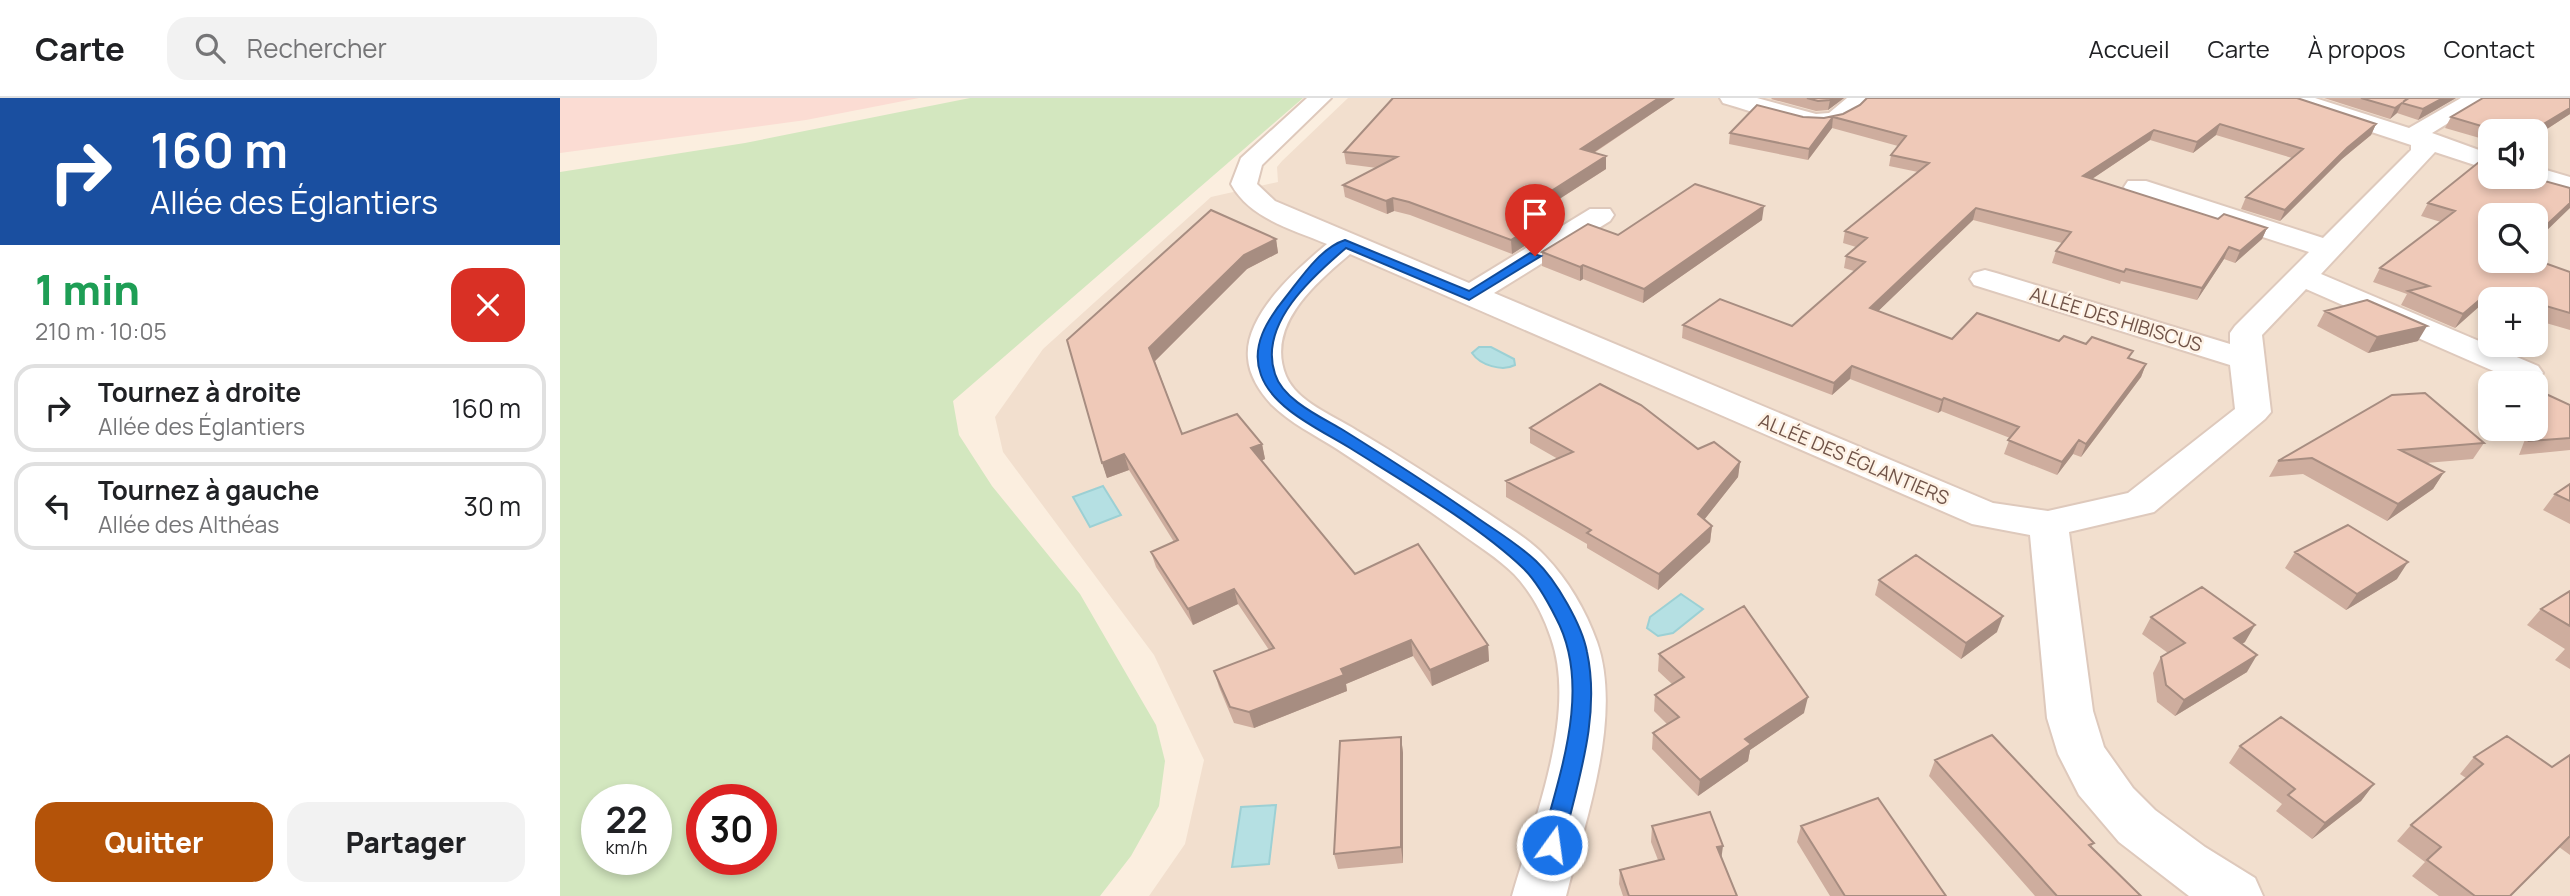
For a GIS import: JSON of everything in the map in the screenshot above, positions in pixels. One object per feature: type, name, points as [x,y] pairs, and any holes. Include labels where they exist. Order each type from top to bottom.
[{"type":"street","name":"ALLÉE DES ÉGLANTIERS","points":[[1320,98],[1250,163],[1244,184],[1249,193],[1265,207],[1986,515],[2048,524],[2140,503],[2253,412],[2246,359],[2246,333],[2423,152],[2424,141],[2419,131],[2465,100]]},
{"type":"street","points":[[1731,98],[1816,121],[1836,119],[1860,99]]},
{"type":"street","points":[[2292,98],[2478,158]]},
{"type":"street","points":[[2548,179],[2570,185]]},
{"type":"street","points":[[2137,187],[2327,249]]},
{"type":"street","points":[[1469,296],[1600,215]]},
{"type":"street","points":[[1345,243],[1315,268],[1270,324],[1265,345],[1268,376],[1276,388],[1303,412],[1419,484],[1512,550],[1532,567],[1565,617],[1578,652],[1582,703],[1577,743],[1539,896]]},
{"type":"street","points":[[2301,276],[2521,371]]},
{"type":"street","name":"ALLÉE DES HIBISCUS","points":[[1985,279],[2246,359]]},
{"type":"street","points":[[2048,524],[2071,724],[2085,762],[2105,791],[2134,821],[2176,857],[2235,896]]},
{"type":"shaded area","points":[[560,98],[919,98],[806,120],[560,153]]},
{"type":"shaded area","points":[[1348,98],[2570,98],[2570,896],[1149,896],[1185,844],[1204,760],[1154,655],[1003,452],[995,417],[1043,349],[1211,197],[1278,182],[1277,167]]},
{"type":"green space","points":[[970,98],[1303,98],[953,401],[959,435],[992,486],[1080,594],[1156,725],[1165,761],[1159,806],[1131,856],[1100,896],[560,896],[560,172],[745,143]]},
{"type":"water","points":[[1479,347],[1491,347],[1514,359],[1515,365],[1504,368],[1486,364],[1472,353]]},
{"type":"water","points":[[1103,486],[1121,515],[1090,527],[1073,497]]},
{"type":"water","points":[[1681,594],[1703,609],[1673,633],[1658,636],[1647,628],[1650,617]]},
{"type":"water","points":[[1276,805],[1269,864],[1232,867],[1241,807]]},
{"type":"building","points":[[1393,98],[1659,98],[1581,149],[1606,156],[1531,204],[1556,213],[1511,240],[1409,202],[1393,198],[1386,201],[1343,185],[1397,157],[1344,152]]},
{"type":"building","points":[[1807,98],[1832,98],[1818,101]]},
{"type":"building","points":[[1867,98],[2297,98],[2376,124],[2347,148],[2285,210],[2246,197],[2303,149],[2220,124],[2197,142],[2154,130],[2083,176],[2218,219],[2224,214],[2267,228],[2240,251],[2229,247],[2202,288],[2126,269],[2124,272],[2056,251],[2071,232],[1976,208],[1870,308],[1952,339],[1977,313],[2059,341],[2064,336],[2086,344],[2092,337],[2133,351],[2128,358],[2146,364],[2086,444],[2079,440],[2062,462],[2008,440],[2019,427],[1944,398],[1942,400],[1852,366],[1834,383],[1683,325],[1720,299],[1792,326],[1865,262],[1846,256],[1867,238],[1845,231],[1929,163],[1891,155],[1906,136],[1833,117],[1809,149],[1730,133],[1757,105],[1803,117],[1824,118],[1843,114]]},
{"type":"building","points":[[2361,98],[2408,98],[2403,102],[2409,98],[2443,98],[2423,109],[2402,103],[2395,108]]},
{"type":"building","points":[[2483,98],[2570,98],[2570,108],[2548,121],[2548,119],[2478,119],[2478,125],[2451,117]]},
{"type":"building","points":[[2478,163],[2478,189],[2548,189],[2548,182],[2570,188],[2570,203],[2548,224],[2548,203],[2478,203],[2478,273],[2548,273],[2548,264],[2570,272],[2570,313],[2548,307],[2548,287],[2478,287],[2478,301],[2463,314],[2408,291],[2429,286],[2380,268],[2455,211],[2428,203]]},
{"type":"building","points":[[1695,184],[1764,206],[1644,289],[1542,252],[1588,224],[1618,235]]},
{"type":"building","points":[[1211,210],[1276,239],[1244,255],[1149,348],[1182,434],[1237,414],[1262,444],[1251,448],[1355,574],[1418,544],[1488,645],[1430,670],[1411,640],[1341,669],[1344,675],[1249,712],[1230,707],[1214,671],[1274,648],[1234,589],[1188,609],[1151,552],[1178,540],[1124,454],[1102,463],[1067,340]]},
{"type":"building","points":[[2367,300],[2427,326],[2377,337],[2325,311]]},
{"type":"building","points":[[1600,384],[1641,405],[1698,449],[1714,442],[1740,462],[1698,514],[1712,526],[1659,574],[1587,533],[1591,530],[1506,481],[1573,452],[1530,428]]},
{"type":"building","points":[[2425,393],[2478,438],[2478,441],[2484,443],[2400,450],[2444,472],[2398,504],[2312,458],[2278,461],[2392,395]]},
{"type":"building","points":[[2548,395],[2570,405],[2570,438],[2548,440]]},
{"type":"building","points":[[2570,484],[2570,501],[2555,494]]},
{"type":"building","points":[[2348,525],[2408,562],[2357,594],[2295,552]]},
{"type":"building","points":[[1916,555],[2003,616],[1966,643],[1879,580]]},
{"type":"building","points":[[2202,587],[2255,625],[2234,638],[2257,655],[2184,700],[2166,685],[2161,657],[2185,643],[2151,617]]},
{"type":"building","points":[[2570,591],[2570,626],[2541,609]]},
{"type":"building","points":[[1744,606],[1808,697],[1745,739],[1751,744],[1700,780],[1653,733],[1679,717],[1655,695],[1684,677],[1659,654]]},
{"type":"building","points":[[2281,717],[2374,784],[2325,823],[2288,795],[2295,789],[2240,746]]},
{"type":"building","points":[[1992,735],[2094,843],[2089,845],[2141,896],[2057,896],[1935,760]]},
{"type":"building","points":[[2507,736],[2552,767],[2570,755],[2570,836],[2510,896],[2475,896],[2427,860],[2441,847],[2411,825],[2483,764],[2474,757]]},
{"type":"building","points":[[1401,737],[1401,847],[1334,854],[1340,741]]},
{"type":"building","points":[[1878,798],[1946,896],[1845,896],[1801,826]]},
{"type":"building","points":[[1710,812],[1723,846],[1717,847],[1737,896],[1629,896],[1620,870],[1664,859],[1652,826]]},
{"type":"route","points":[[1535,256],[1469,296],[1345,243],[1315,268],[1270,324],[1265,345],[1265,361],[1268,376],[1286,399],[1419,484],[1532,567],[1565,617],[1578,652],[1582,675],[1582,703],[1577,743],[1552,845]]}]
